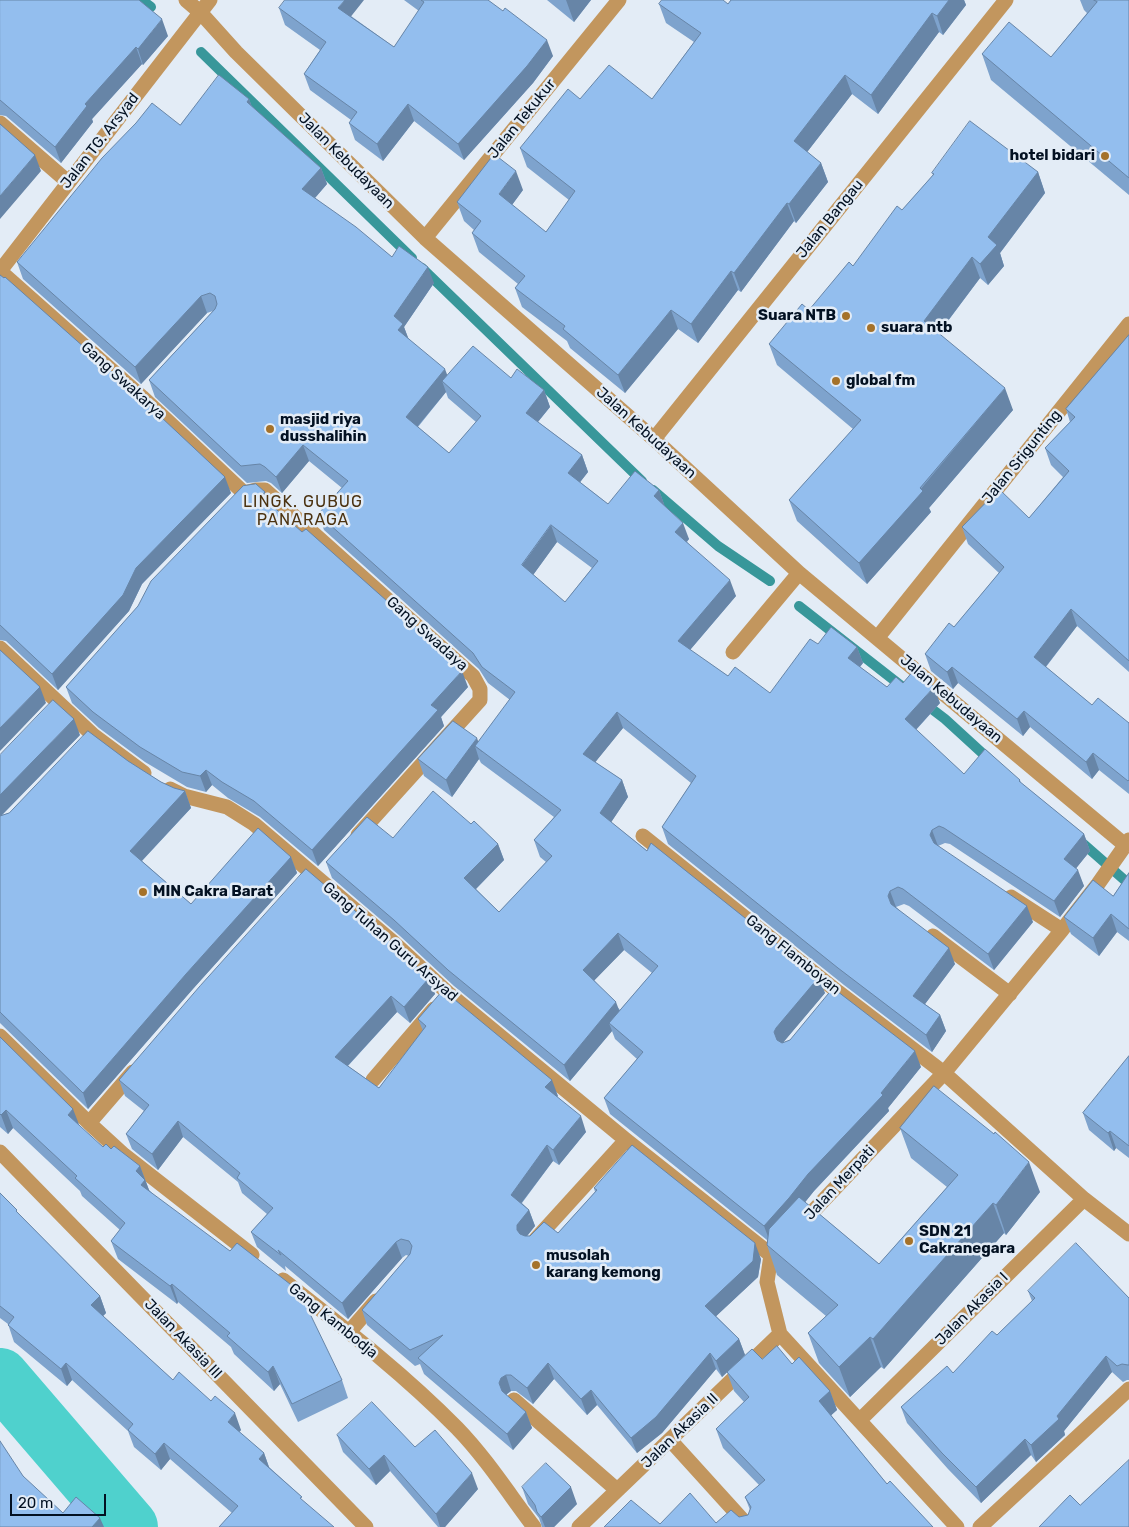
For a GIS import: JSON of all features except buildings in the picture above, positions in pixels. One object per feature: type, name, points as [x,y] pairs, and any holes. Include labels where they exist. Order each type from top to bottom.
[{"type":"street","name":"Jalan Kebudayaan","points":[[186,0],[200,12],[236,52],[425,238],[654,439],[799,573],[878,637],[1124,847]]},
{"type":"street","name":"Jalan TG. Arsyad","points":[[0,271],[210,0]]},
{"type":"street","name":"Jalan Tekukur","points":[[425,238],[619,0]]},
{"type":"street","name":"Jalan Bangau","points":[[654,439],[1006,0]]},
{"type":"street","points":[[0,123],[68,182]]},
{"type":"street","name":"Gang Swakarya","points":[[0,271],[146,393],[241,497]]},
{"type":"street","name":"Jalan Srigunting","points":[[878,637],[1129,324]]},
{"type":"street","name":"Gang Swadaya","points":[[241,497],[256,490],[265,490],[474,676],[480,689],[480,700],[351,843]]},
{"type":"street","points":[[734,652],[799,573]]},
{"type":"street","name":"Gang Tuhan Guru Arsyad","points":[[0,648],[63,698],[93,735],[140,770],[184,796],[228,807],[254,824],[394,943],[448,993],[626,1140],[771,1255]]},
{"type":"street","points":[[46,716],[63,698]]},
{"type":"street","points":[[80,748],[93,735]]},
{"type":"street","name":"Gang Flamboyan","points":[[643,836],[838,992],[944,1073]]},
{"type":"street","name":"Jalan Merpati","points":[[771,1255],[944,1073],[1062,930],[1124,847]]},
{"type":"street","points":[[999,889],[1062,930]]},
{"type":"street","points":[[918,925],[1010,994]]},
{"type":"street","points":[[826,1006],[838,992]]},
{"type":"street","points":[[373,1080],[448,993]]},
{"type":"street","name":"Gang Kambodja","points":[[0,1036],[124,1155],[349,1332],[422,1395],[457,1429],[475,1450],[534,1527]]},
{"type":"street","points":[[89,1123],[140,1064]]},
{"type":"street","points":[[944,1073],[1084,1199],[1129,1234]]},
{"type":"street","points":[[532,1243],[626,1140]]},
{"type":"street","name":"Jalan Akasia III","points":[[0,1152],[366,1527]]},
{"type":"street","name":"Jalan Akasia I","points":[[860,1420],[1084,1199]]},
{"type":"street","points":[[771,1255],[767,1282],[780,1334],[956,1527]]},
{"type":"street","points":[[349,1332],[385,1291]]},
{"type":"street","name":"Jalan Akasia II","points":[[579,1527],[780,1334]]},
{"type":"street","points":[[980,1527],[1129,1389]]},
{"type":"street","points":[[514,1400],[617,1490]]},
{"type":"street","points":[[671,1440],[749,1527]]},
{"type":"waterway","points":[[142,0],[151,7]]},
{"type":"waterway","points":[[201,52],[412,258]]},
{"type":"waterway","points":[[422,268],[642,481]]},
{"type":"waterway","points":[[653,490],[718,546],[770,581]]},
{"type":"waterway","points":[[799,606],[904,688]]},
{"type":"waterway","points":[[924,703],[945,719],[992,762]]},
{"type":"waterway","points":[[1079,840],[1129,884]]},
{"type":"waterway","points":[[0,1377],[129,1527]]},
{"type":"place","name":"hotel bidari","points":[[1105,156]]},
{"type":"place","name":"Suara NTB","points":[[846,316]]},
{"type":"place","name":"suara ntb","points":[[871,328]]},
{"type":"place","name":"global fm","points":[[836,381]]},
{"type":"place","name":"masjid riya dusshalihin","points":[[270,429]]},
{"type":"place","name":"MIN Cakra Barat","points":[[143,892]]},
{"type":"place","name":"SDN 21 Cakranegara","points":[[909,1241]]},
{"type":"place","name":"musolah karang kemong","points":[[536,1265]]},
{"type":"district","name":"LINGK. GUBUG PANARAGA","points":[[303,511]]}]
